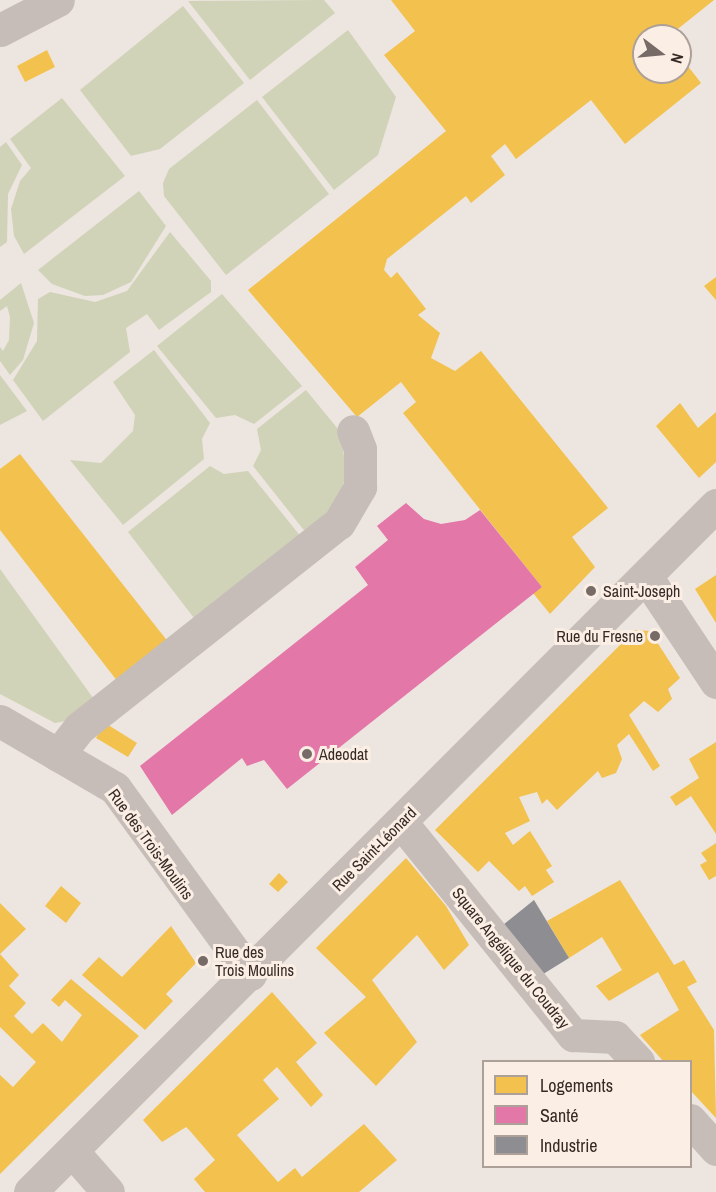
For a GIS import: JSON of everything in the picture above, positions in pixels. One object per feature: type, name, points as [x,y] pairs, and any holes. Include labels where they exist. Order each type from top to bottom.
[{"type":"street","points":[[3,22],[58,0]]},
{"type":"street","points":[[58,755],[79,728],[339,523],[360,487],[360,448],[353,431]]},
{"type":"street","name":"Rue Saint-Léonard","points":[[30,1192],[73,1152],[647,578],[716,505]]},
{"type":"street","points":[[647,578],[716,682]]},
{"type":"street","name":"Rue des Trois-Moulins","points":[[0,721],[115,788],[220,940],[250,974]]},
{"type":"street","name":"Square Angélique du Coudray","points":[[401,822],[573,1035],[615,1036],[636,1060]]},
{"type":"street","points":[[692,1122],[716,1149]]},
{"type":"street","points":[[73,1152],[108,1192]]},
{"type":"green space","points":[[324,0],[335,13],[250,80],[188,1]]},
{"type":"green space","points":[[183,6],[244,83],[160,149],[131,156],[80,90]]},
{"type":"green space","points":[[348,30],[396,97],[378,155],[334,190],[262,97]]},
{"type":"green space","points":[[62,98],[125,176],[24,254],[14,236],[11,209],[20,181],[31,168],[10,139]]},
{"type":"green space","points":[[257,100],[329,194],[226,275],[164,196],[163,183],[169,169]]},
{"type":"green space","points":[[6,142],[22,165],[8,194],[7,242],[0,247],[0,147]]},
{"type":"green space","points":[[139,191],[166,226],[131,282],[103,295],[85,296],[52,284],[38,270]]},
{"type":"green space","points":[[170,232],[211,281],[211,292],[159,330],[147,314],[126,328],[130,352],[43,421],[13,380],[37,341],[38,299],[50,292],[95,302],[127,291]]},
{"type":"green space","points":[[21,283],[34,323],[23,360],[10,375],[0,361],[0,347],[3,351],[9,340],[10,317],[7,306],[0,311],[0,300]]},
{"type":"green space","points":[[222,294],[302,386],[254,424],[235,415],[216,418],[157,346]]},
{"type":"green space","points":[[154,350],[210,423],[202,439],[204,459],[123,525],[70,460],[101,463],[133,431],[135,415],[113,382]]},
{"type":"green space","points":[[0,375],[27,411],[0,425]]},
{"type":"green space","points":[[306,390],[338,429],[347,469],[340,498],[307,534],[253,466],[261,450],[257,429]]},
{"type":"green space","points":[[210,466],[224,474],[248,471],[302,538],[197,622],[128,532]]},
{"type":"green space","points":[[0,569],[96,702],[66,721],[55,723],[0,694]]},
{"type":"building: Logements","points":[[391,0],[714,0],[684,24],[632,24],[632,84],[692,84],[692,71],[701,83],[625,144],[591,100],[516,159],[505,144],[491,156],[505,175],[471,203],[466,196],[387,259],[384,270],[391,278],[397,272],[426,309],[418,315],[440,333],[431,358],[455,371],[481,351],[608,508],[572,537],[595,567],[550,614],[533,593],[542,587],[403,413],[416,402],[401,382],[357,417],[248,290],[446,131],[384,55],[415,31]]},
{"type":"building: Logements","points":[[47,50],[55,67],[25,82],[17,66]]},
{"type":"building: Logements","points":[[716,277],[716,300],[704,286]]},
{"type":"building: Logements","points":[[680,403],[698,428],[716,412],[716,462],[699,478],[656,426]]},
{"type":"building: Logements","points":[[20,454],[169,643],[118,682],[0,530],[0,469]]},
{"type":"building: Logements","points":[[716,575],[716,623],[695,589]]},
{"type":"building: Logements","points":[[635,630],[650,631],[680,678],[668,689],[672,699],[658,712],[644,701],[629,715],[660,766],[653,771],[629,734],[617,745],[622,759],[616,773],[602,778],[598,771],[557,810],[547,799],[542,804],[537,792],[519,797],[530,821],[505,833],[513,845],[530,831],[552,866],[546,870],[554,882],[532,896],[525,886],[519,891],[489,861],[478,872],[435,830]]},
{"type":"building: Logements","points":[[105,723],[137,743],[128,757],[96,738]]},
{"type":"building: Logements","points":[[716,742],[716,834],[691,796],[676,806],[670,797],[699,778],[689,759]]},
{"type":"building: Logements","points":[[716,843],[716,876],[709,880],[700,865],[707,861],[701,853]]},
{"type":"building: Logements","points":[[406,858],[446,906],[469,945],[444,970],[417,935],[372,980],[417,1042],[376,1086],[324,1033],[366,997],[316,948]]},
{"type":"building: Logements","points":[[279,873],[288,882],[278,892],[269,884]]},
{"type":"building: Logements","points":[[620,880],[674,965],[684,960],[697,982],[687,987],[714,1030],[716,1118],[692,1092],[692,1060],[662,1060],[640,1035],[679,1010],[658,972],[609,1001],[596,986],[622,970],[602,937],[569,958],[547,921]]},
{"type":"building: Logements","points":[[61,886],[81,903],[66,923],[45,906]]},
{"type":"building: Logements","points":[[0,903],[26,929],[0,954]]},
{"type":"building: Logements","points":[[171,926],[196,963],[166,994],[173,1001],[145,1030],[82,975],[99,957],[122,977]]},
{"type":"building: Logements","points":[[0,954],[19,975],[9,986],[26,1003],[14,1016],[32,1034],[43,1023],[62,1042],[82,1015],[65,1000],[59,1007],[51,1000],[71,979],[139,1036],[0,1174],[0,1075],[13,1087],[36,1062],[0,1027]]},
{"type":"building: Logements","points":[[272,992],[317,1043],[296,1062],[323,1095],[311,1107],[277,1067],[263,1080],[279,1099],[237,1135],[278,1182],[295,1168],[302,1177],[364,1124],[397,1160],[359,1192],[205,1192],[194,1179],[215,1160],[186,1127],[162,1142],[143,1120]]},
{"type":"building: Santé","points":[[406,503],[424,519],[441,524],[465,520],[480,510],[542,587],[287,789],[264,760],[247,766],[242,758],[172,815],[140,766],[368,585],[355,567],[388,540],[377,526]]},
{"type":"building: Industrie","points":[[534,900],[569,958],[540,976],[503,925]]},
{"type":"place","name":"Saint-Joseph","points":[[591,591]]},
{"type":"place","name":"Rue du Fresne","points":[[655,636]]},
{"type":"place","name":"Adeodat","points":[[307,754]]},
{"type":"place","name":"Rue des Trois Moulins","points":[[203,961]]}]
